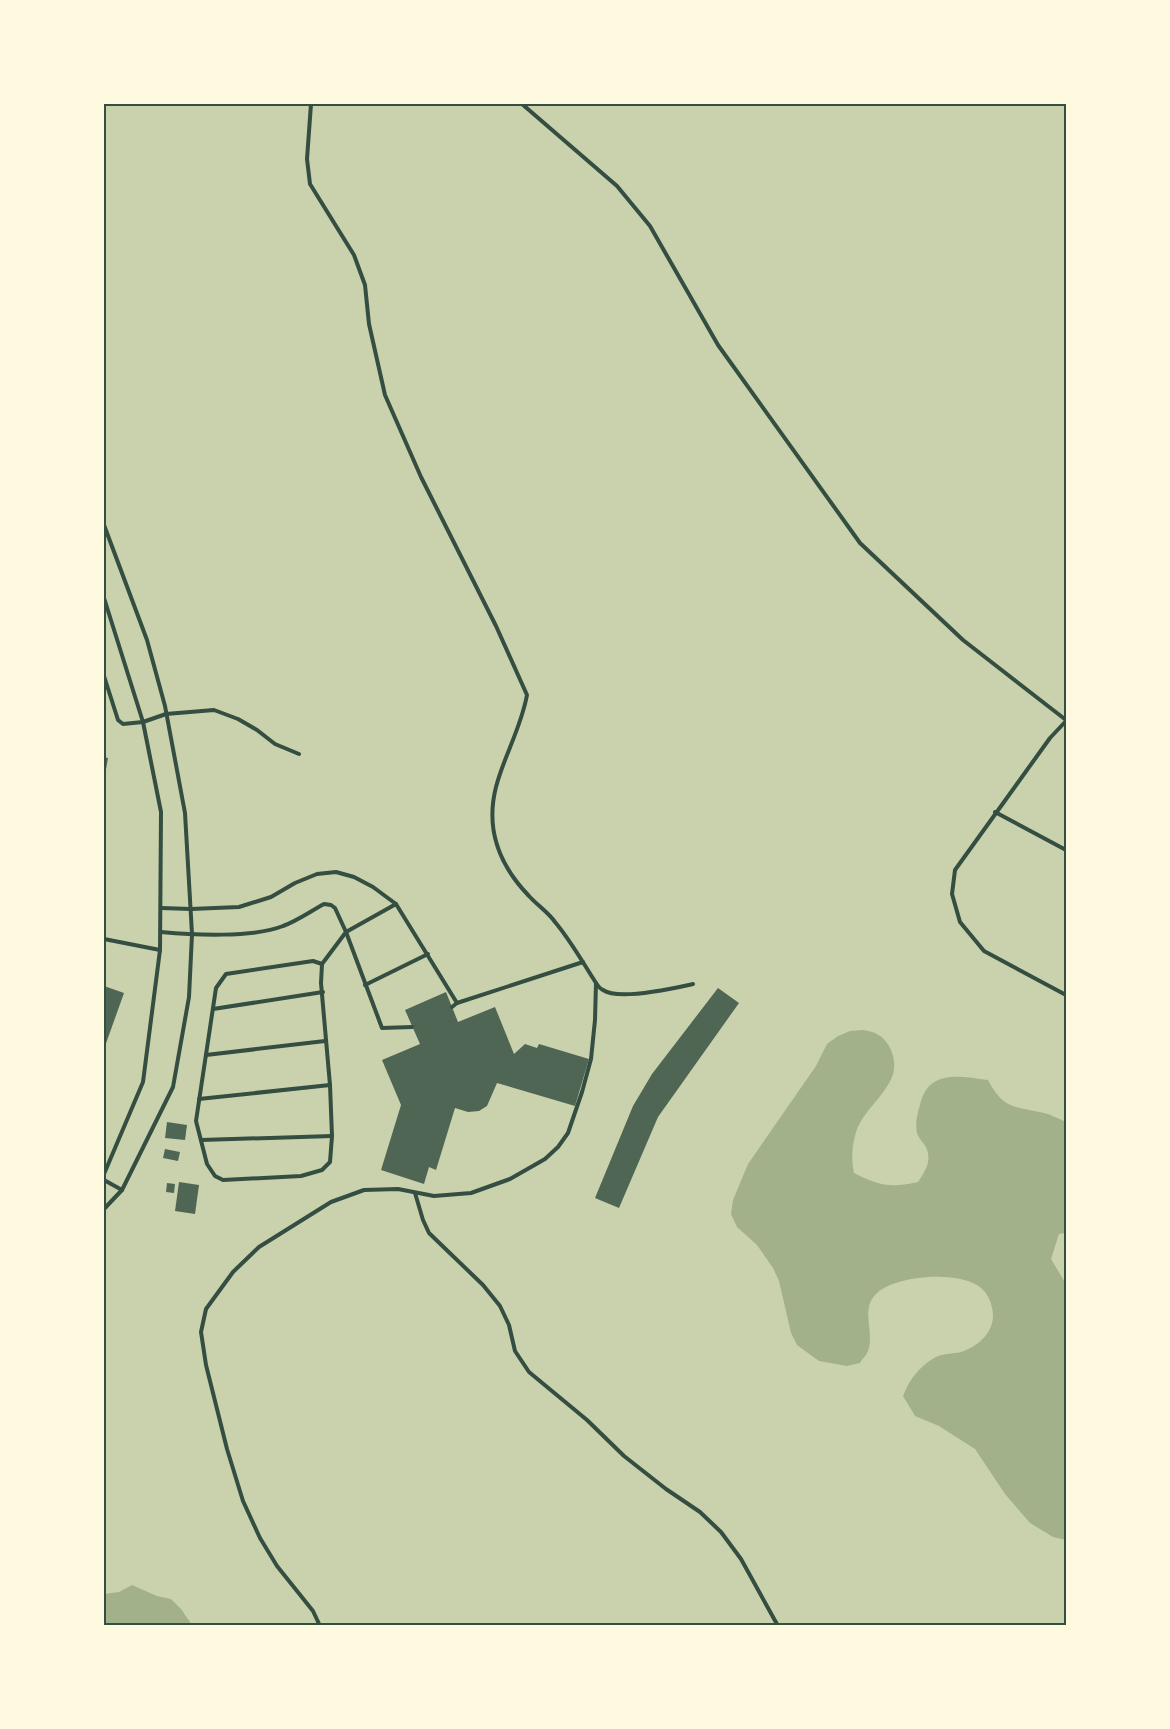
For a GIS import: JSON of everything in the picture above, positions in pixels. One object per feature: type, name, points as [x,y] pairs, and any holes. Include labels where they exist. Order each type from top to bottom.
[{"type":"lane","points":[[311,104],[307,159],[310,184],[354,255],[365,285],[369,324],[385,394],[421,477],[496,626],[527,695],[517,733],[496,788],[492,821],[496,846],[514,878],[528,896],[554,920],[603,990],[611,993],[644,993],[693,984]]},
{"type":"lane","points":[[522,104],[617,186],[650,226],[718,345],[860,543],[963,640],[1066,721],[1050,738],[955,870],[952,894],[960,922],[984,951],[1066,995]]},
{"type":"lane","points":[[104,525],[147,640],[166,714],[185,813],[192,934],[189,997],[173,1087],[122,1190],[104,1209]]},
{"type":"lane","points":[[104,598],[143,722],[161,812],[160,950],[143,1082],[104,1174]]},
{"type":"lane","points":[[104,676],[118,720],[123,724],[143,722],[166,714],[214,710],[238,719],[257,729],[275,744],[299,754]]},
{"type":"lane","points":[[995,812],[1066,850]]},
{"type":"lane","points":[[161,908],[239,907],[271,897],[317,874],[336,872],[354,877],[373,887],[396,904],[458,1003]]},
{"type":"lane","points":[[161,932],[192,934],[255,932],[283,927],[324,904],[331,904],[346,932],[382,1028],[412,1027]]},
{"type":"lane","points":[[322,964],[313,961],[226,974],[216,988],[196,1121],[207,1164],[215,1176],[223,1180],[301,1176],[322,1170],[330,1162],[332,1136],[330,1085],[325,1041],[322,964],[346,932],[396,904]]},
{"type":"lane","points":[[104,939],[160,950]]},
{"type":"lane","points":[[366,985],[428,954]]},
{"type":"lane","points":[[452,1007],[458,1003],[583,962]]},
{"type":"lane","points":[[320,1626],[314,1611],[277,1566],[260,1538],[243,1501],[209,1383],[201,1332],[206,1309],[234,1272],[260,1247],[331,1202],[364,1191],[398,1189],[435,1196],[471,1193],[526,1171],[545,1160],[558,1147],[571,1124],[591,1059],[596,983]]},
{"type":"lane","points":[[213,1009],[323,992]]},
{"type":"lane","points":[[206,1055],[325,1041]]},
{"type":"lane","points":[[199,1099],[330,1085]]},
{"type":"lane","points":[[201,1140],[332,1136]]},
{"type":"lane","points":[[104,1180],[122,1190]]},
{"type":"lane","points":[[415,1193],[429,1233],[483,1285],[500,1306],[509,1325],[515,1351],[529,1372],[587,1420],[624,1456],[700,1512],[721,1532],[741,1559],[778,1626]]},
{"type":"shaded area","points":[[104,104],[1066,104],[1066,1625],[104,1626]]},
{"type":"shaded area","points":[[863,1030],[878,1035],[887,1042],[894,1059],[894,1071],[884,1091],[861,1121],[856,1132],[852,1152],[854,1173],[885,1185],[918,1182],[926,1168],[928,1154],[917,1133],[916,1122],[924,1093],[937,1080],[966,1077],[988,1080],[1005,1102],[1066,1122],[1066,1233],[1059,1234],[1051,1259],[1066,1284],[1066,1540],[1053,1537],[1030,1523],[1005,1494],[975,1449],[939,1426],[915,1416],[903,1396],[915,1374],[924,1365],[940,1355],[967,1350],[987,1334],[993,1313],[990,1301],[981,1288],[971,1282],[958,1279],[928,1277],[912,1279],[885,1288],[871,1300],[868,1314],[870,1344],[860,1363],[847,1366],[819,1361],[797,1345],[791,1333],[779,1281],[773,1268],[757,1245],[737,1227],[731,1214],[733,1200],[748,1164],[816,1066],[827,1044],[850,1031]]},
{"type":"shaded area","points":[[132,1585],[157,1596],[171,1599],[192,1625],[104,1625],[104,1594],[119,1592]]},
{"type":"building","points":[[104,757],[108,758],[105,775],[104,774]]},
{"type":"building","points":[[104,986],[124,993],[104,1049]]},
{"type":"building","points":[[718,988],[739,1003],[658,1117],[619,1208],[595,1198],[633,1106],[652,1074]]},
{"type":"building","points":[[446,992],[458,1022],[495,1007],[514,1054],[525,1044],[537,1048],[539,1044],[589,1059],[575,1106],[497,1083],[487,1106],[479,1111],[468,1112],[455,1108],[436,1170],[429,1167],[424,1184],[381,1170],[401,1105],[382,1060],[420,1044],[405,1010]]},
{"type":"building","points":[[167,1122],[187,1125],[185,1140],[165,1138]]},
{"type":"building","points":[[165,1149],[180,1152],[178,1161],[163,1158]]},
{"type":"building","points":[[179,1182],[199,1185],[195,1214],[175,1211]]},
{"type":"building","points":[[167,1183],[175,1184],[174,1193],[166,1192]]}]
